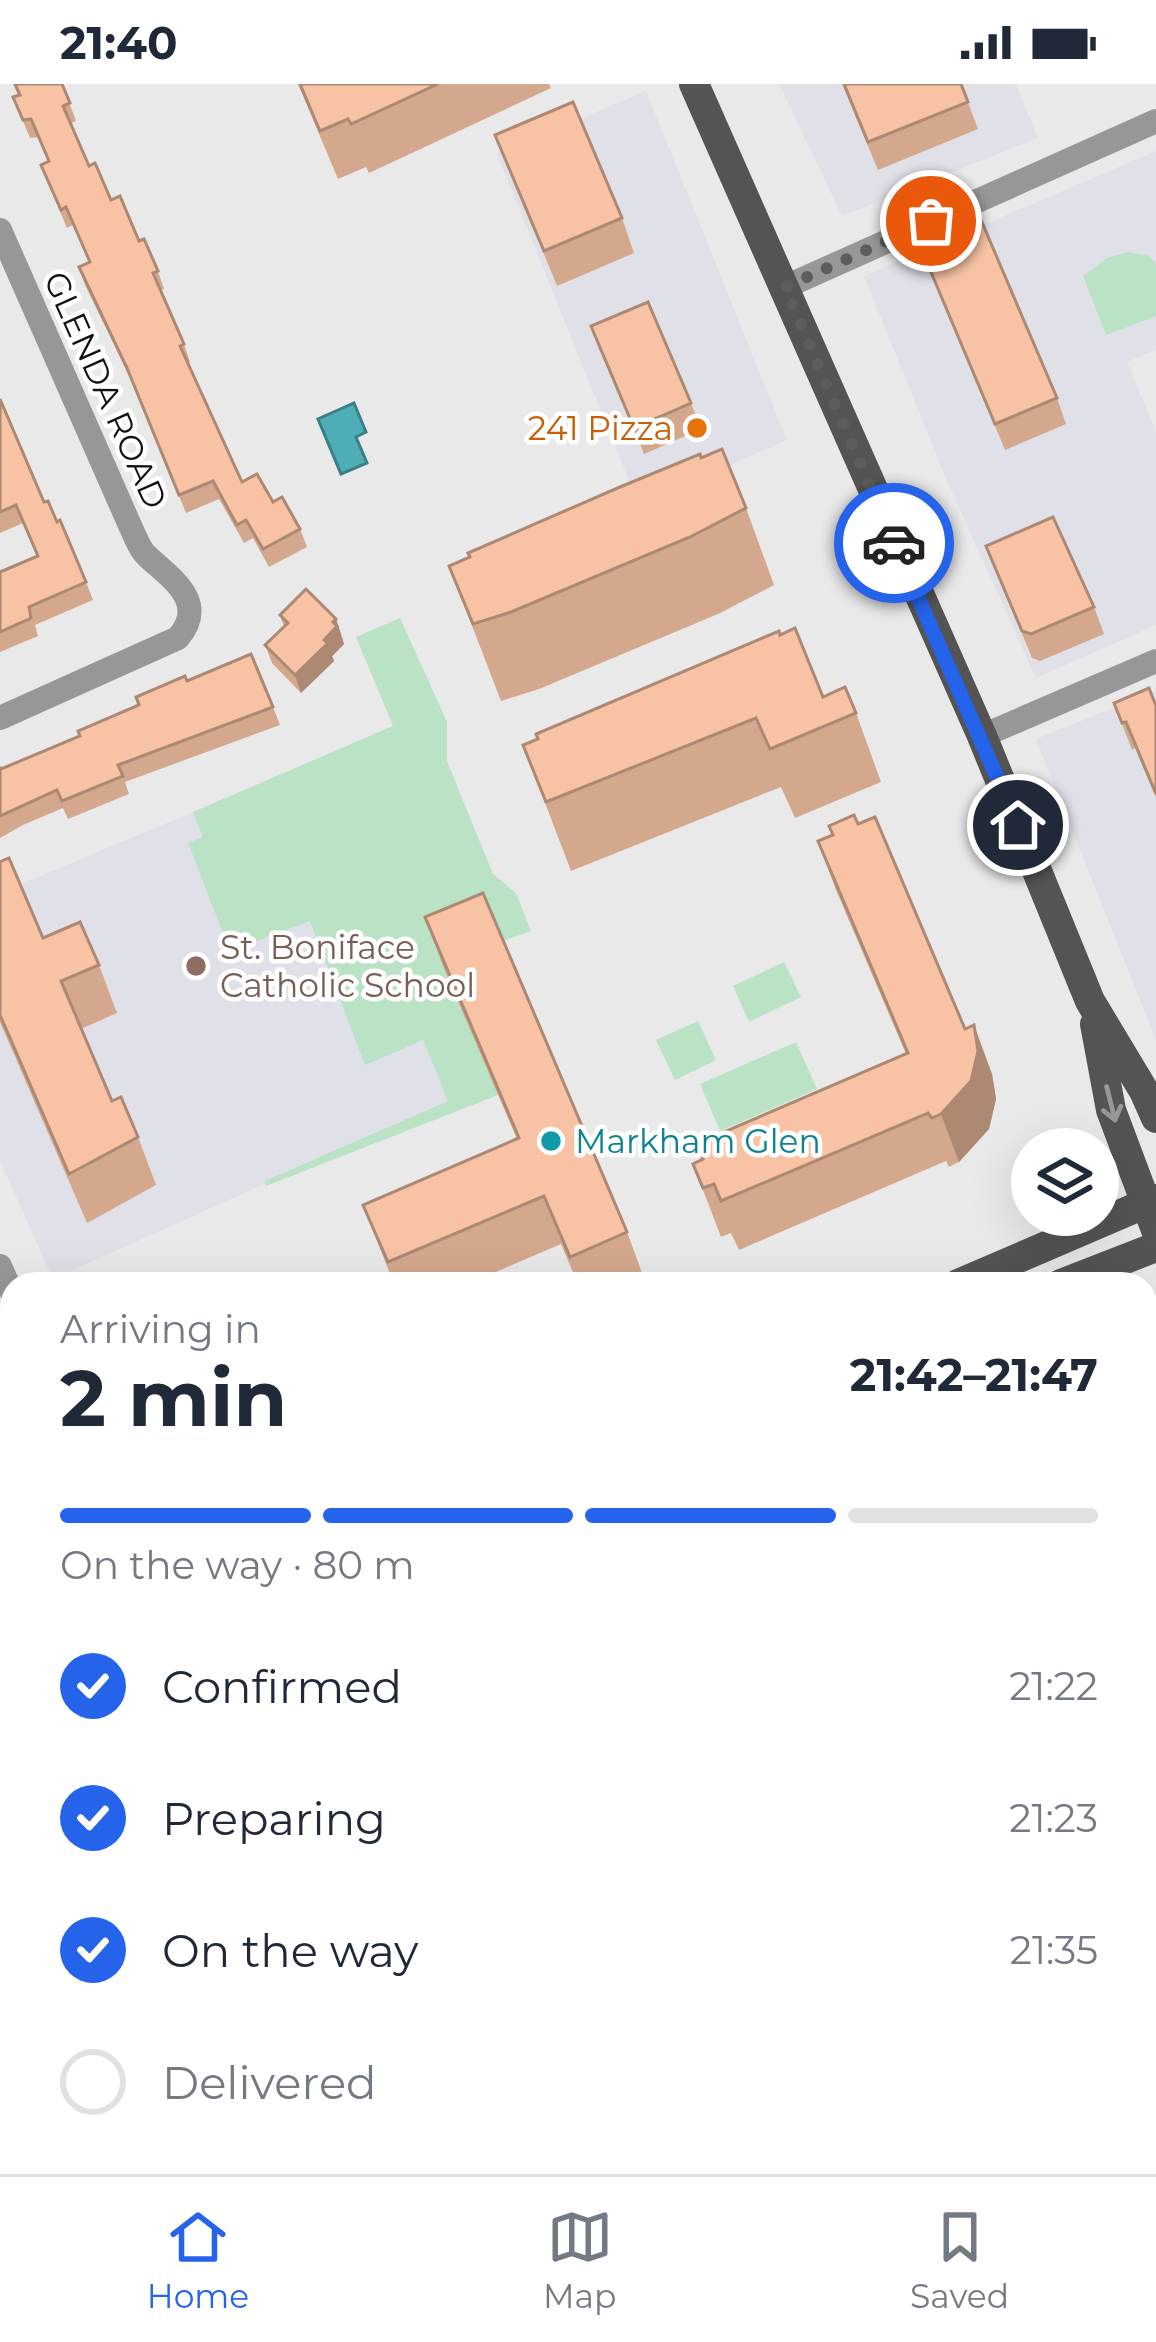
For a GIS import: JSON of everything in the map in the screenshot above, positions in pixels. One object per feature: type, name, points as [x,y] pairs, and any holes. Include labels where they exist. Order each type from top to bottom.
[{"type":"main road","points":[[694,84],[982,736],[1090,1000],[1156,1118]]},
{"type":"main road","points":[[990,1272],[1152,1211],[1112,1110],[1090,1000]]},
{"type":"main road","points":[[1092,1272],[1156,1247]]},
{"type":"street","points":[[785,287],[1156,121]]},
{"type":"street","name":"GLENDA ROAD","points":[[0,230],[131,530],[145,554],[176,578],[185,592],[184,630],[152,652],[0,718]]},
{"type":"street","points":[[982,736],[1156,661]]},
{"type":"shaded area","points":[[779,84],[1016,84],[1038,138],[842,216]]},
{"type":"shaded area","points":[[646,91],[787,440],[639,505],[497,154]]},
{"type":"shaded area","points":[[1156,151],[1156,350],[1127,362],[1156,431],[1156,625],[1036,678],[945,477],[864,276]]},
{"type":"shaded area","points":[[1156,691],[1156,1040],[1036,739]]},
{"type":"shaded area","name":"St. Boniface Catholic School","points":[[307,764],[449,1101],[69,1272],[50,1272],[0,1161],[0,893]]},
{"type":"green space","points":[[1128,252],[1149,256],[1156,264],[1156,316],[1106,335],[1083,276],[1107,258]]},
{"type":"green space","points":[[400,618],[447,722],[447,761],[493,874],[516,893],[531,931],[500,942],[498,1095],[266,1186],[265,1181],[448,1101],[423,1040],[365,1065],[310,921],[230,951],[188,843],[203,837],[193,812],[393,726],[356,637]]},
{"type":"green space","points":[[784,962],[801,997],[749,1022],[733,986]]},
{"type":"green space","points":[[698,1021],[716,1060],[675,1080],[656,1040]]},
{"type":"green space","points":[[796,1042],[817,1089],[720,1131],[700,1084]]},
{"type":"water","points":[[354,403],[366,432],[356,437],[367,463],[341,474],[318,419]]},
{"type":"building","points":[[15,84],[62,84],[70,103],[63,106],[89,166],[95,163],[111,200],[120,196],[139,241],[144,239],[158,271],[153,273],[184,344],[180,346],[242,482],[257,474],[273,502],[282,497],[300,529],[263,549],[246,520],[237,525],[213,481],[179,495],[79,267],[90,262],[41,165],[49,161],[31,119],[23,120],[13,97],[20,95]]},
{"type":"building","points":[[300,84],[438,84],[351,124],[348,119],[320,131]]},
{"type":"building","points":[[844,84],[961,84],[968,102],[868,142]]},
{"type":"building","points":[[573,102],[622,218],[544,251],[495,135]]},
{"type":"building","points":[[981,220],[1057,398],[995,424],[920,246]]},
{"type":"building","points":[[648,302],[691,403],[634,428],[591,326]]},
{"type":"building","points":[[0,399],[44,502],[48,501],[57,522],[60,520],[86,582],[29,607],[31,618],[0,632],[0,572],[38,556],[16,505],[0,512]]},
{"type":"building","points":[[722,449],[746,508],[690,537],[473,624],[449,566],[470,557],[468,553],[620,487]]},
{"type":"building","points":[[1053,517],[1094,607],[1031,634],[1022,631],[986,546]]},
{"type":"building","points":[[306,589],[336,619],[337,626],[324,640],[328,643],[295,675],[265,645],[288,623],[280,615]]},
{"type":"building","points":[[795,628],[823,697],[845,687],[856,713],[770,749],[756,718],[546,802],[523,745],[538,739],[536,734]]},
{"type":"building","points":[[251,654],[273,707],[118,765],[123,776],[62,801],[57,790],[0,816],[0,767],[80,736],[78,731],[139,705],[136,697]]},
{"type":"building","points":[[1149,688],[1156,706],[1156,794],[1114,703]]},
{"type":"building","points":[[854,815],[858,824],[875,817],[965,1029],[974,1025],[978,1051],[971,1081],[941,1114],[932,1118],[928,1113],[721,1201],[714,1184],[703,1188],[693,1164],[703,1159],[696,1144],[908,1053],[818,841],[833,835],[829,826]]},
{"type":"building","points":[[9,858],[43,938],[80,922],[99,965],[61,981],[112,1101],[121,1097],[138,1137],[69,1174],[0,1015],[0,862]]},
{"type":"building","name":"Markham Glen","points":[[483,893],[627,1232],[570,1257],[544,1196],[388,1262],[363,1205],[519,1138],[425,917]]},
{"type":"way so far","points":[[894,543],[785,287],[931,221]]},
{"type":"place","name":"241 Pizza","points":[[697,428]]},
{"type":"place","name":"St. Boniface Catholic School","points":[[196,966]]},
{"type":"place","name":"Markham Glen","points":[[551,1141]]},
{"type":"route","points":[[894,543],[1018,825]]}]
